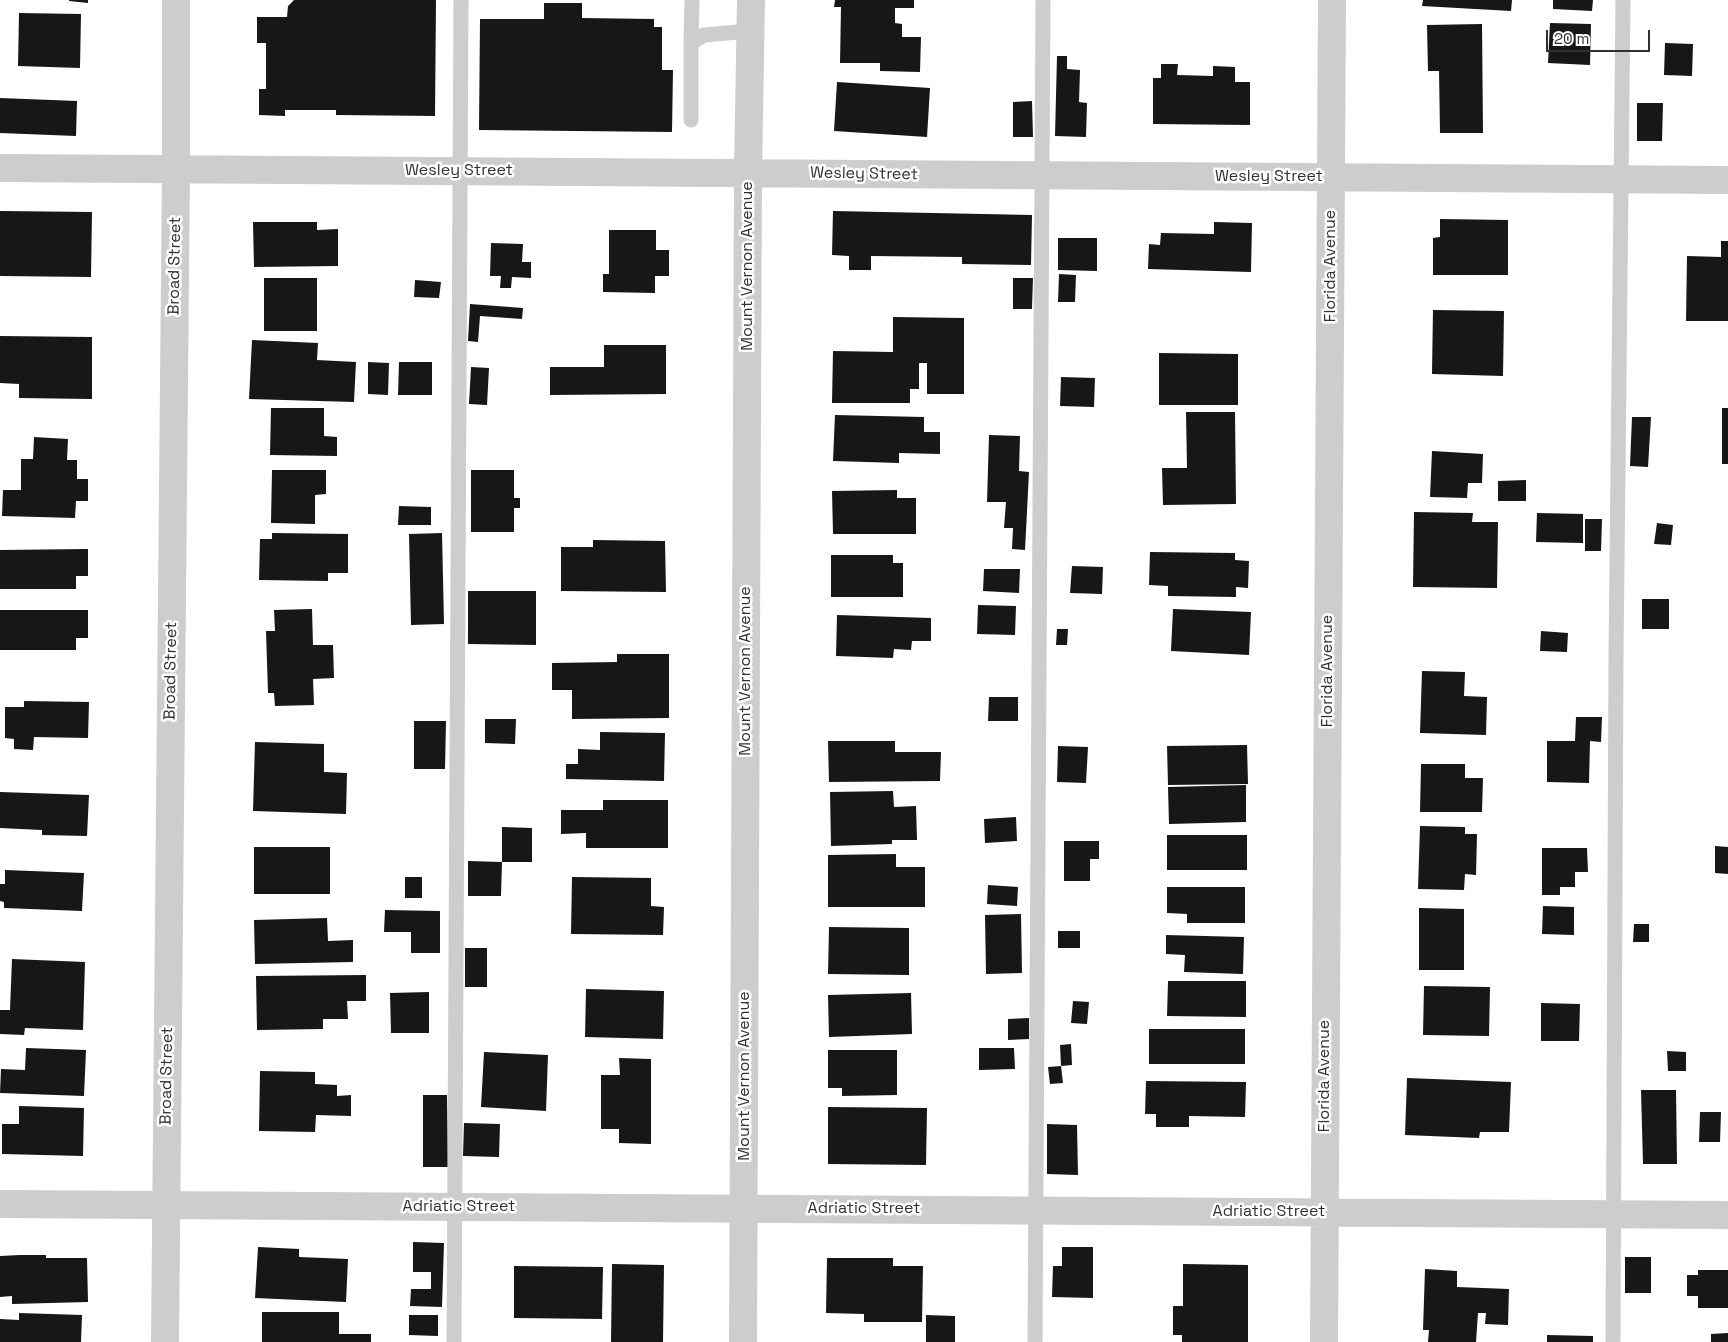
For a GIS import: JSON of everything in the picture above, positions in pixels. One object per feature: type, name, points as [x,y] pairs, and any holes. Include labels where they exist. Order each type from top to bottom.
[{"type":"street","name":"Broad Street","points":[[165,1342],[176,0]]},
{"type":"street","name":"Mount Vernon Avenue","points":[[743,1342],[748,173],[751,0]]},
{"type":"street","name":"Florida Avenue","points":[[1324,1342],[1332,0]]},
{"type":"street","name":"Wesley Street","points":[[0,168],[1728,180]]},
{"type":"street","name":"Adriatic Street","points":[[0,1204],[1728,1215]]},
{"type":"lane","points":[[454,1342],[462,0]]},
{"type":"lane","points":[[691,120],[692,0]]},
{"type":"lane","points":[[1035,1342],[1043,0]]},
{"type":"lane","points":[[1614,1342],[1616,656],[1623,0]]},
{"type":"lane","points":[[691,43],[704,35],[750,31]]},
{"type":"building","points":[[88,0],[88,3],[69,1]]},
{"type":"building","points":[[294,0],[436,0],[435,116],[336,115],[336,110],[285,110],[285,116],[259,115],[259,89],[266,89],[266,43],[257,43],[257,17],[287,17],[288,6]]},
{"type":"building","points":[[835,0],[914,0],[914,8],[895,8],[895,23],[902,24],[902,37],[921,37],[920,72],[880,71],[880,63],[840,63],[841,7],[834,7]]},
{"type":"building","points":[[1423,0],[1512,0],[1511,11],[1422,6]]},
{"type":"building","points":[[1553,0],[1593,0],[1592,11],[1553,9]]},
{"type":"building","points":[[544,3],[582,3],[582,18],[654,19],[654,27],[662,27],[662,70],[673,70],[672,132],[479,130],[480,19],[544,19]]},
{"type":"building","points":[[19,13],[81,14],[80,68],[18,66]]},
{"type":"building","points":[[1550,23],[1591,24],[1590,65],[1548,63]]},
{"type":"building","points":[[1482,24],[1483,133],[1440,133],[1439,71],[1428,71],[1427,25]]},
{"type":"building","points":[[1665,43],[1693,44],[1692,76],[1664,75]]},
{"type":"building","points":[[1057,56],[1067,56],[1067,69],[1080,70],[1079,102],[1087,103],[1086,137],[1055,136]]},
{"type":"building","points":[[1161,64],[1178,64],[1177,75],[1213,76],[1213,66],[1235,67],[1235,82],[1250,82],[1250,125],[1153,124],[1153,78],[1161,78]]},
{"type":"building","points":[[837,82],[930,88],[927,137],[834,131]]},
{"type":"building","points":[[0,98],[77,101],[76,136],[0,133]]},
{"type":"building","points":[[1032,101],[1033,137],[1013,137],[1013,102]]},
{"type":"building","points":[[1637,103],[1663,103],[1662,141],[1637,141]]},
{"type":"building","points":[[0,211],[92,212],[91,277],[0,276]]},
{"type":"building","points":[[833,211],[1032,215],[1031,265],[962,264],[962,257],[871,256],[871,270],[849,270],[849,256],[832,255]]},
{"type":"building","points":[[1440,219],[1508,220],[1508,275],[1433,275],[1433,238],[1440,237]]},
{"type":"building","points":[[253,222],[317,222],[317,230],[338,229],[338,266],[254,267]]},
{"type":"building","points":[[1214,222],[1252,223],[1251,272],[1148,269],[1149,244],[1160,245],[1161,233],[1214,234]]},
{"type":"building","points":[[609,230],[656,230],[656,250],[669,250],[669,276],[655,276],[655,293],[603,292],[603,274],[609,274]]},
{"type":"building","points":[[1058,238],[1097,238],[1097,271],[1058,270]]},
{"type":"building","points":[[1721,241],[1728,241],[1728,321],[1686,321],[1687,256],[1721,257]]},
{"type":"building","points":[[491,243],[523,244],[522,262],[531,262],[531,278],[512,277],[511,288],[500,288],[501,276],[490,276]]},
{"type":"building","points":[[1059,274],[1076,275],[1075,302],[1058,302]]},
{"type":"building","points":[[264,278],[317,278],[317,331],[264,331]]},
{"type":"building","points":[[1013,278],[1033,278],[1032,309],[1013,309]]},
{"type":"building","points":[[415,280],[441,282],[439,298],[414,297]]},
{"type":"building","points":[[470,304],[523,308],[522,319],[480,316],[478,342],[468,341]]},
{"type":"building","points":[[1433,310],[1504,311],[1503,376],[1432,374]]},
{"type":"building","points":[[893,317],[964,318],[964,394],[927,394],[927,363],[919,363],[919,389],[910,389],[910,403],[832,403],[833,351],[893,352]]},
{"type":"building","points":[[0,336],[92,337],[92,399],[19,398],[19,384],[0,383]]},
{"type":"building","points":[[252,340],[318,343],[317,360],[356,362],[354,402],[249,399]]},
{"type":"building","points":[[604,345],[666,345],[666,394],[550,395],[550,367],[604,367]]},
{"type":"building","points":[[1159,353],[1238,354],[1238,405],[1159,405]]},
{"type":"building","points":[[368,362],[389,363],[388,395],[368,394]]},
{"type":"building","points":[[399,362],[432,362],[432,395],[398,395]]},
{"type":"building","points":[[471,367],[489,368],[487,405],[469,404]]},
{"type":"building","points":[[1061,377],[1095,378],[1094,407],[1060,406]]},
{"type":"building","points":[[271,408],[324,408],[324,436],[337,437],[337,456],[270,455]]},
{"type":"building","points":[[1722,408],[1728,408],[1728,464],[1722,464]]},
{"type":"building","points":[[1186,412],[1235,412],[1236,504],[1163,505],[1162,468],[1187,468]]},
{"type":"building","points":[[835,415],[924,417],[924,432],[940,432],[940,454],[899,453],[899,463],[833,461]]},
{"type":"building","points":[[1632,417],[1651,417],[1648,467],[1630,466]]},
{"type":"building","points":[[989,435],[1020,436],[1019,471],[1029,472],[1025,550],[1012,549],[1013,528],[1004,528],[1006,502],[987,502]]},
{"type":"building","points":[[34,437],[68,439],[67,460],[77,460],[77,479],[88,479],[88,501],[76,501],[75,518],[2,516],[3,490],[21,490],[21,459],[33,459]]},
{"type":"building","points":[[1432,451],[1483,454],[1482,483],[1468,483],[1467,498],[1430,497]]},
{"type":"building","points":[[272,470],[326,470],[326,494],[315,495],[315,524],[271,523]]},
{"type":"building","points":[[471,470],[514,470],[514,498],[520,498],[520,508],[514,508],[514,532],[471,532]]},
{"type":"building","points":[[1526,480],[1526,501],[1498,501],[1498,481]]},
{"type":"building","points":[[897,490],[897,498],[916,498],[916,534],[833,534],[832,491]]},
{"type":"building","points":[[399,506],[431,507],[431,525],[398,525]]},
{"type":"building","points":[[1414,512],[1473,513],[1472,522],[1498,522],[1497,588],[1413,587]]},
{"type":"building","points":[[1537,513],[1583,514],[1583,543],[1536,542]]},
{"type":"building","points":[[1585,519],[1602,519],[1601,551],[1585,551]]},
{"type":"building","points":[[1657,523],[1673,525],[1671,545],[1654,544]]},
{"type":"building","points":[[272,533],[348,534],[348,573],[328,573],[328,581],[259,580],[260,539],[272,539]]},
{"type":"building","points":[[442,533],[444,624],[411,625],[409,534]]},
{"type":"building","points":[[593,540],[665,541],[666,592],[561,591],[561,547],[593,547]]},
{"type":"building","points":[[88,549],[88,576],[76,576],[76,589],[0,589],[0,550]]},
{"type":"building","points":[[1150,552],[1235,553],[1235,560],[1249,561],[1248,588],[1236,587],[1236,597],[1168,596],[1168,586],[1149,585]]},
{"type":"building","points":[[831,555],[893,555],[893,563],[903,563],[903,597],[831,597]]},
{"type":"building","points":[[1072,566],[1103,567],[1102,594],[1070,593]]},
{"type":"building","points":[[984,569],[1020,569],[1019,593],[983,591]]},
{"type":"building","points":[[468,591],[536,591],[536,645],[468,644]]},
{"type":"building","points":[[1642,599],[1669,599],[1669,629],[1642,629]]},
{"type":"building","points":[[978,605],[1016,606],[1015,635],[977,634]]},
{"type":"building","points":[[312,609],[313,645],[333,645],[334,678],[313,679],[314,705],[275,706],[274,693],[268,693],[266,631],[275,631],[274,610]]},
{"type":"building","points":[[1173,609],[1251,612],[1249,655],[1171,651]]},
{"type":"building","points":[[0,610],[88,610],[88,638],[76,638],[76,650],[0,650]]},
{"type":"building","points":[[837,615],[931,618],[931,641],[912,641],[911,650],[894,649],[893,658],[836,656]]},
{"type":"building","points":[[1057,629],[1068,629],[1067,645],[1056,645]]},
{"type":"building","points":[[1541,631],[1568,633],[1567,652],[1540,651]]},
{"type":"building","points":[[617,654],[669,654],[669,718],[572,719],[572,690],[552,690],[552,663],[617,662]]},
{"type":"building","points":[[1422,671],[1465,672],[1464,696],[1487,697],[1486,735],[1420,733]]},
{"type":"building","points":[[989,697],[1018,697],[1018,721],[988,721]]},
{"type":"building","points":[[24,701],[89,702],[88,738],[34,737],[33,750],[14,749],[14,739],[5,738],[5,707],[24,707]]},
{"type":"building","points":[[1576,717],[1602,717],[1601,742],[1590,741],[1589,783],[1547,782],[1547,741],[1575,741]]},
{"type":"building","points":[[485,719],[516,719],[515,744],[485,743]]},
{"type":"building","points":[[414,721],[446,721],[445,769],[414,769]]},
{"type":"building","points":[[600,732],[665,733],[664,781],[566,779],[566,764],[578,764],[578,749],[600,750]]},
{"type":"building","points":[[828,741],[895,741],[895,752],[941,752],[940,781],[829,782]]},
{"type":"building","points":[[255,742],[324,744],[324,772],[347,773],[346,814],[253,811]]},
{"type":"building","points":[[1247,745],[1248,784],[1168,785],[1167,746]]},
{"type":"building","points":[[1058,746],[1088,747],[1086,783],[1057,782]]},
{"type":"building","points":[[1421,764],[1465,764],[1465,778],[1483,778],[1482,812],[1420,812]]},
{"type":"building","points":[[1246,785],[1246,822],[1169,824],[1168,787]]},
{"type":"building","points":[[893,791],[894,807],[916,806],[917,840],[892,840],[892,844],[831,846],[830,792]]},
{"type":"building","points":[[0,792],[89,795],[87,836],[42,835],[42,830],[0,828]]},
{"type":"building","points":[[603,800],[668,800],[668,848],[586,848],[586,833],[561,834],[561,810],[603,810]]},
{"type":"building","points":[[1016,817],[1017,841],[985,843],[984,819]]},
{"type":"building","points":[[1420,826],[1465,827],[1465,834],[1477,834],[1476,875],[1465,874],[1464,890],[1418,889]]},
{"type":"building","points":[[502,827],[532,828],[532,862],[502,862]]},
{"type":"building","points":[[1167,835],[1247,835],[1247,870],[1167,870]]},
{"type":"building","points":[[1064,841],[1099,841],[1099,859],[1090,859],[1090,881],[1064,881]]},
{"type":"building","points":[[1715,846],[1728,847],[1728,874],[1715,873]]},
{"type":"building","points":[[254,847],[330,847],[330,894],[254,894]]},
{"type":"building","points":[[1542,848],[1587,848],[1588,872],[1575,872],[1575,887],[1560,887],[1560,895],[1542,895]]},
{"type":"building","points":[[896,854],[896,867],[925,867],[925,907],[828,907],[828,855]]},
{"type":"building","points":[[468,861],[502,862],[501,896],[468,896]]},
{"type":"building","points":[[5,870],[84,873],[82,911],[4,908],[4,902],[0,901],[0,884],[5,884]]},
{"type":"building","points":[[405,877],[422,877],[422,898],[405,898]]},
{"type":"building","points":[[572,877],[651,878],[651,906],[664,907],[663,935],[571,934]]},
{"type":"building","points":[[988,885],[1018,887],[1017,906],[987,904]]},
{"type":"building","points":[[1167,887],[1245,887],[1245,923],[1187,923],[1187,914],[1167,913]]},
{"type":"building","points":[[1543,906],[1574,907],[1574,935],[1542,934]]},
{"type":"building","points":[[1419,908],[1464,909],[1464,970],[1419,970]]},
{"type":"building","points":[[385,910],[440,911],[440,953],[411,953],[411,932],[384,932]]},
{"type":"building","points":[[1021,914],[1022,973],[986,974],[985,915]]},
{"type":"building","points":[[327,918],[328,941],[353,940],[353,962],[255,964],[254,920]]},
{"type":"building","points":[[1634,924],[1649,924],[1649,942],[1633,942]]},
{"type":"building","points":[[829,927],[909,928],[909,975],[828,974]]},
{"type":"building","points":[[1058,931],[1080,931],[1080,948],[1058,948]]},
{"type":"building","points":[[1166,935],[1244,937],[1243,974],[1184,972],[1185,955],[1166,954]]},
{"type":"building","points":[[465,948],[487,948],[487,987],[465,987]]},
{"type":"building","points":[[12,959],[85,962],[83,1030],[25,1028],[24,1035],[0,1034],[0,1010],[10,1010]]},
{"type":"building","points":[[366,975],[366,1001],[347,1001],[348,1019],[323,1019],[323,1029],[257,1030],[256,976]]},
{"type":"building","points":[[1168,981],[1246,981],[1246,1017],[1167,1016]]},
{"type":"building","points":[[1424,986],[1490,987],[1489,1036],[1423,1035]]},
{"type":"building","points":[[586,989],[664,991],[663,1039],[585,1037]]},
{"type":"building","points":[[429,992],[429,1033],[391,1033],[390,993]]},
{"type":"building","points":[[911,993],[912,1034],[829,1037],[828,995]]},
{"type":"building","points":[[1073,1001],[1089,1002],[1087,1024],[1071,1023]]},
{"type":"building","points":[[1541,1003],[1580,1004],[1579,1041],[1541,1041]]},
{"type":"building","points":[[1029,1018],[1029,1039],[1008,1040],[1008,1019]]},
{"type":"building","points":[[1149,1029],[1245,1029],[1245,1064],[1149,1064]]},
{"type":"building","points":[[1071,1044],[1072,1065],[1061,1066],[1060,1045]]},
{"type":"building","points":[[26,1048],[86,1050],[84,1096],[0,1093],[1,1069],[25,1070]]},
{"type":"building","points":[[979,1048],[1014,1048],[1015,1069],[979,1070]]},
{"type":"building","points":[[828,1050],[897,1050],[897,1095],[842,1096],[842,1088],[828,1088]]},
{"type":"building","points":[[1667,1051],[1686,1052],[1686,1071],[1668,1071]]},
{"type":"building","points":[[484,1052],[548,1055],[546,1111],[481,1107]]},
{"type":"building","points":[[619,1058],[651,1059],[651,1144],[619,1143],[619,1129],[601,1129],[601,1075],[620,1075]]},
{"type":"building","points":[[1061,1066],[1063,1083],[1050,1084],[1048,1067]]},
{"type":"building","points":[[260,1071],[315,1072],[315,1084],[337,1085],[337,1096],[351,1095],[351,1116],[316,1115],[315,1132],[259,1131]]},
{"type":"building","points":[[1407,1078],[1511,1082],[1509,1132],[1480,1132],[1479,1138],[1405,1135]]},
{"type":"building","points":[[1146,1081],[1246,1082],[1245,1117],[1189,1116],[1189,1127],[1156,1127],[1156,1114],[1145,1114]]},
{"type":"building","points":[[1641,1090],[1676,1090],[1677,1164],[1643,1164]]},
{"type":"building","points":[[423,1095],[447,1095],[448,1167],[423,1167]]},
{"type":"building","points":[[19,1106],[84,1108],[83,1156],[2,1154],[2,1124],[19,1124]]},
{"type":"building","points":[[828,1107],[927,1108],[926,1165],[828,1164]]},
{"type":"building","points":[[1700,1112],[1721,1112],[1720,1142],[1699,1142]]},
{"type":"building","points":[[464,1123],[500,1124],[499,1157],[463,1156]]},
{"type":"building","points":[[1047,1124],[1077,1125],[1078,1175],[1047,1174]]},
{"type":"building","points":[[413,1242],[444,1243],[442,1307],[410,1306],[411,1289],[431,1289],[431,1272],[413,1272]]},
{"type":"building","points":[[258,1247],[299,1249],[299,1257],[348,1259],[346,1302],[255,1298]]},
{"type":"building","points":[[1062,1247],[1093,1247],[1093,1298],[1052,1297],[1053,1266],[1062,1266]]},
{"type":"building","points":[[46,1255],[46,1258],[87,1258],[88,1302],[12,1304],[12,1296],[0,1297],[0,1256]]},
{"type":"building","points":[[1625,1257],[1651,1257],[1651,1293],[1625,1293]]},
{"type":"building","points":[[827,1258],[893,1258],[893,1266],[923,1266],[922,1322],[864,1322],[864,1314],[826,1313]]},
{"type":"building","points":[[612,1264],[664,1265],[663,1342],[611,1342]]},
{"type":"building","points":[[1183,1264],[1248,1265],[1248,1342],[1182,1342],[1182,1335],[1173,1335],[1173,1306],[1183,1306]]},
{"type":"building","points":[[514,1266],[603,1267],[602,1319],[514,1318]]},
{"type":"building","points":[[1425,1269],[1457,1271],[1457,1287],[1509,1289],[1508,1325],[1485,1324],[1486,1313],[1478,1313],[1476,1342],[1428,1342],[1429,1330],[1423,1330]]},
{"type":"building","points":[[1698,1270],[1728,1270],[1728,1308],[1698,1308],[1698,1296],[1687,1296],[1687,1275],[1698,1275]]},
{"type":"building","points":[[262,1312],[339,1312],[339,1334],[371,1334],[371,1342],[262,1342]]},
{"type":"building","points":[[19,1313],[82,1315],[81,1342],[0,1342],[0,1319],[19,1320]]},
{"type":"building","points":[[409,1315],[438,1315],[438,1336],[409,1335]]},
{"type":"building","points":[[926,1315],[955,1316],[955,1342],[926,1342]]},
{"type":"building","points":[[1728,1333],[1728,1342],[1711,1342],[1711,1334]]},
{"type":"building","points":[[1547,1335],[1593,1336],[1593,1342],[1547,1342]]}]
